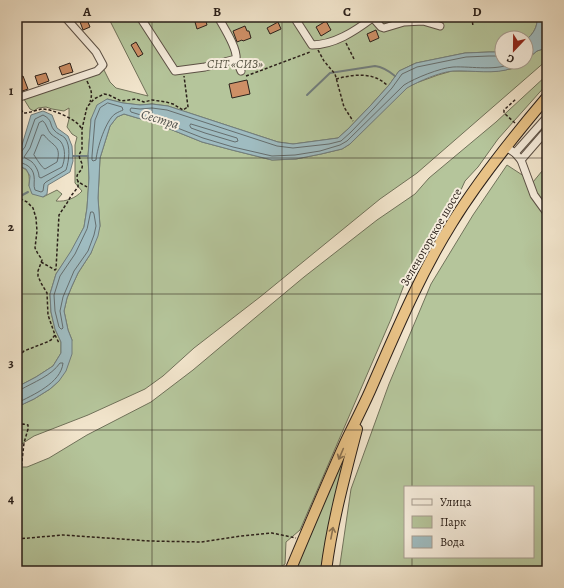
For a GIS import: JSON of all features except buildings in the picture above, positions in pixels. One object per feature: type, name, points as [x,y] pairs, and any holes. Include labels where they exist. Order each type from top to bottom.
[{"type":"highway","name":"Зеленогорское шоссе","points":[[290,571],[345,443],[364,406],[431,258],[471,193],[547,97]]},
{"type":"highway","name":"Зеленогорское шоссе","points":[[326,571],[340,493],[364,406]]},
{"type":"street","points":[[18,101],[97,71],[103,65],[96,52],[65,17]]},
{"type":"street","points":[[140,17],[175,71],[205,67],[236,57]]},
{"type":"street","points":[[218,17],[230,39],[243,74]]},
{"type":"street","points":[[294,17],[312,45],[320,45],[343,37],[371,18],[374,19],[380,27],[384,28],[421,19],[440,26]]},
{"type":"street","points":[[515,153],[547,117]]},
{"type":"street","points":[[521,160],[547,130]]},
{"type":"street","points":[[506,147],[515,153],[521,160],[534,195],[547,213]]},
{"type":"path","points":[[472,17],[473,27]]},
{"type":"path","points":[[343,37],[354,59]]},
{"type":"path","points":[[243,74],[278,65],[316,50],[312,45]]},
{"type":"path","points":[[320,54],[335,74],[344,107],[353,121]]},
{"type":"path","points":[[89,104],[94,99],[104,94],[121,101],[136,99],[144,102],[152,100],[166,102],[183,110],[188,107],[183,70]]},
{"type":"path","points":[[336,80],[359,75],[372,76],[387,85]]},
{"type":"path","points":[[17,195],[33,208],[36,218],[37,231],[35,248],[42,262],[55,270],[59,215],[78,186],[78,173],[83,167],[79,158],[82,150],[82,129],[87,108],[92,96],[89,85]]},
{"type":"path","points":[[516,99],[504,110],[504,113],[521,128]]},
{"type":"path","points":[[18,101],[24,113],[44,109],[61,113],[80,124],[82,129]]},
{"type":"path","points":[[78,181],[87,187]]},
{"type":"path","points":[[42,262],[38,276],[47,293],[48,315],[59,343]]},
{"type":"path","points":[[17,365],[20,356],[24,351],[51,340],[55,335],[54,333]]},
{"type":"path","points":[[17,425],[28,425],[21,470],[17,477]]},
{"type":"path","points":[[17,539],[63,535],[150,541],[201,542],[272,533],[304,540]]},
{"type":"green space","name":"СНТ «СИЗ»","points":[[108,17],[537,17],[537,24],[534,30],[494,30],[494,52],[465,53],[416,63],[399,71],[371,105],[338,138],[293,144],[278,142],[168,106],[152,104],[140,105],[107,99],[91,119],[88,156],[89,178],[84,227],[71,252],[56,274],[50,294],[51,312],[55,329],[61,342],[61,353],[53,366],[17,387],[17,165],[28,172],[29,186],[43,197],[57,190],[62,194],[56,201],[63,201],[74,198],[82,191],[75,183],[75,145],[77,137],[72,134],[67,127],[69,108],[64,111],[46,107],[38,108],[34,111],[30,109],[22,96],[102,66],[110,82],[116,88],[148,96]]},
{"type":"green space","points":[[547,44],[547,60],[417,173],[380,199],[260,297],[194,348],[163,376],[145,389],[88,415],[34,436],[17,447],[17,407],[34,399],[50,389],[59,381],[72,340],[64,311],[72,286],[78,273],[91,253],[100,226],[98,198],[100,158],[110,126],[117,117],[124,114],[155,123],[202,142],[272,160],[296,159],[342,149],[350,144],[407,87],[452,71],[534,70],[534,53],[543,49]]},
{"type":"green space","points":[[547,75],[547,84],[498,139],[478,167],[465,181],[460,192],[437,223],[409,272],[391,319],[300,530],[286,542],[285,564],[275,571],[17,571],[17,467],[27,467],[49,458],[87,435],[151,402],[193,370],[304,277],[377,220],[415,194],[429,178],[496,122]]},
{"type":"green space","points":[[507,165],[533,182],[547,165],[547,571],[339,571],[351,489],[389,384],[431,284],[473,215]]},
{"type":"green space","points":[[355,427],[335,496],[321,571],[295,571]]},
{"type":"water","points":[[537,17],[547,17],[547,44],[543,49],[534,53],[534,30],[537,24]]},
{"type":"water","name":"Сестра","points":[[494,52],[494,70],[506,70],[491,72],[453,71],[442,73],[423,80],[407,88],[350,144],[342,149],[296,159],[272,160],[202,142],[155,123],[124,114],[117,117],[110,126],[100,158],[98,198],[100,226],[98,236],[91,253],[78,273],[72,286],[64,311],[72,340],[72,354],[66,371],[59,381],[50,389],[34,399],[17,407],[17,387],[53,366],[61,353],[61,342],[55,329],[51,312],[50,294],[56,274],[84,227],[89,178],[88,156],[91,119],[97,105],[107,99],[140,105],[152,104],[168,106],[278,142],[293,144],[338,138],[371,105],[399,71],[416,63],[465,53]]},
{"type":"water","points":[[43,111],[52,115],[57,128],[68,136],[72,146],[73,161],[70,172],[48,185],[47,194],[43,197],[32,194],[29,186],[30,176],[26,169],[17,165],[17,151],[22,145],[31,115]]},
{"type":"waterway","points":[[307,95],[330,73],[375,66],[381,67],[395,76]]},
{"type":"waterway","points":[[73,156],[88,156]]},
{"type":"waterway","points":[[17,198],[28,192]]}]
